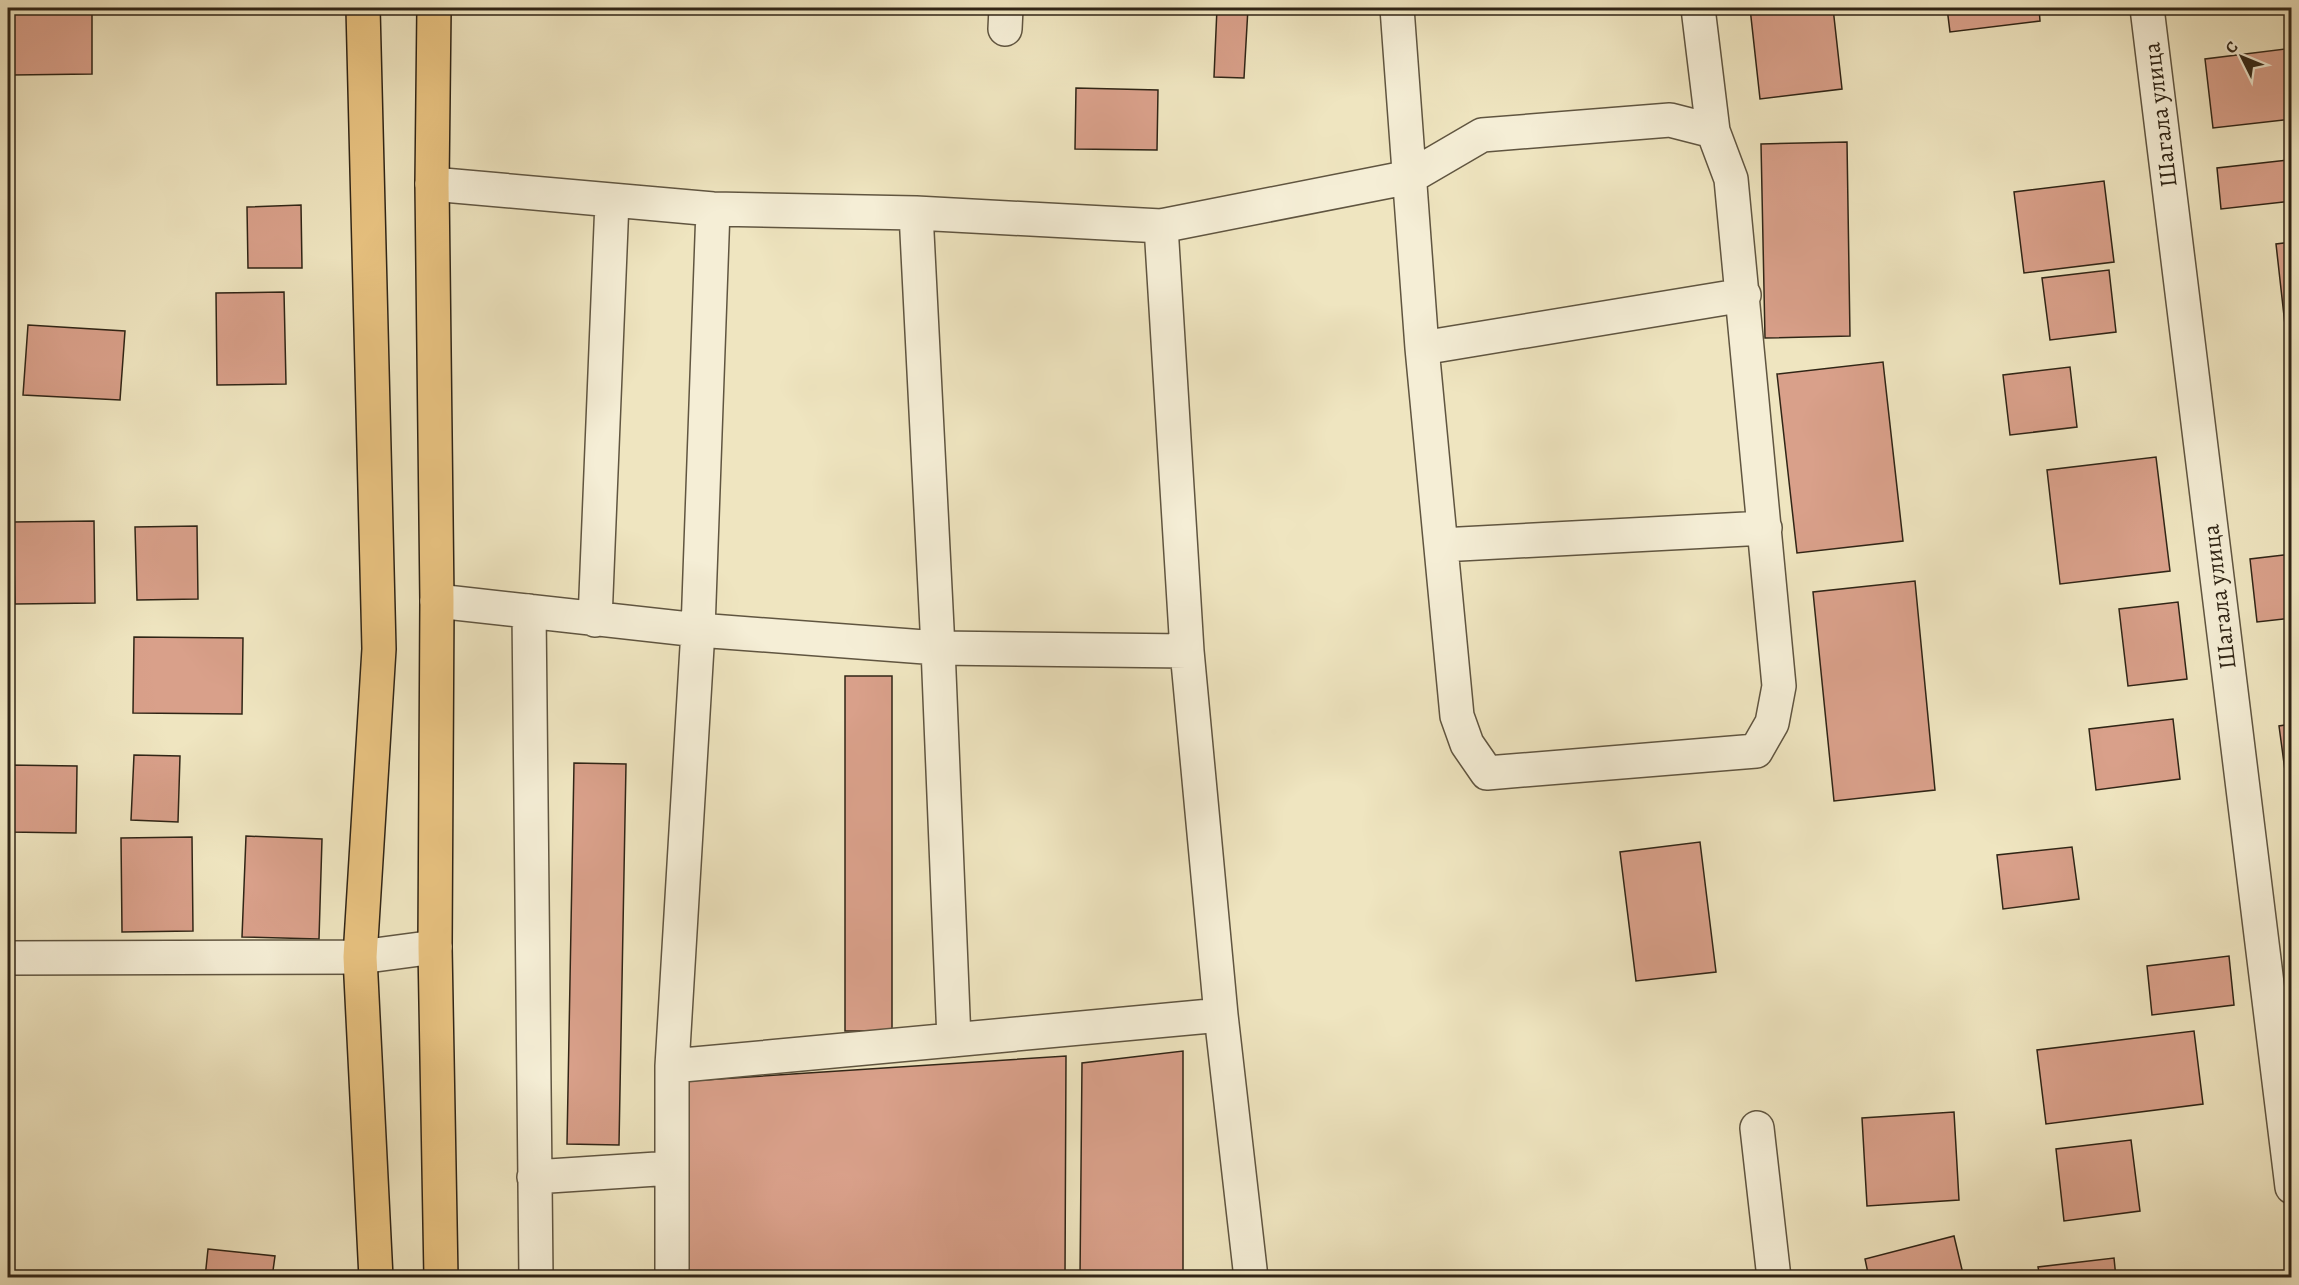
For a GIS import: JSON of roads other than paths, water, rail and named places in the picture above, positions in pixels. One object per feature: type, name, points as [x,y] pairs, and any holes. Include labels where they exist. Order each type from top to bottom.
[{"type":"main road","points":[[363,8],[380,649],[360,957],[376,1278]]},
{"type":"main road","points":[[434,8],[432,184],[437,601],[435,947],[441,1278]]},
{"type":"street","points":[[1397,8],[1422,348],[1457,716],[1467,744],[1487,773],[1756,750],[1772,723],[1779,686],[1744,295],[1731,179],[1713,131],[1698,8]]},
{"type":"street","name":"Шагала улица","points":[[2147,8],[2292,1187]]},
{"type":"street","points":[[432,184],[713,209],[916,213],[1161,226],[1410,177],[1482,135],[1670,120],[1713,131]]},
{"type":"street","points":[[595,620],[612,201]]},
{"type":"street","points":[[672,1278],[672,1066],[698,630],[713,209]]},
{"type":"street","points":[[916,213],[938,648],[954,1040]]},
{"type":"street","points":[[1161,226],[1187,651],[1221,1015],[1251,1278]]},
{"type":"street","points":[[1422,348],[1744,295]]},
{"type":"street","points":[[1442,545],[1765,528]]},
{"type":"street","points":[[437,601],[698,630],[938,648],[1187,651]]},
{"type":"street","points":[[529,611],[536,1278]]},
{"type":"street","points":[[8,958],[360,957],[435,947]]},
{"type":"street","points":[[672,1066],[1221,1015]]},
{"type":"street","points":[[1757,1128],[1774,1278]]},
{"type":"street","points":[[534,1177],[672,1168]]}]
